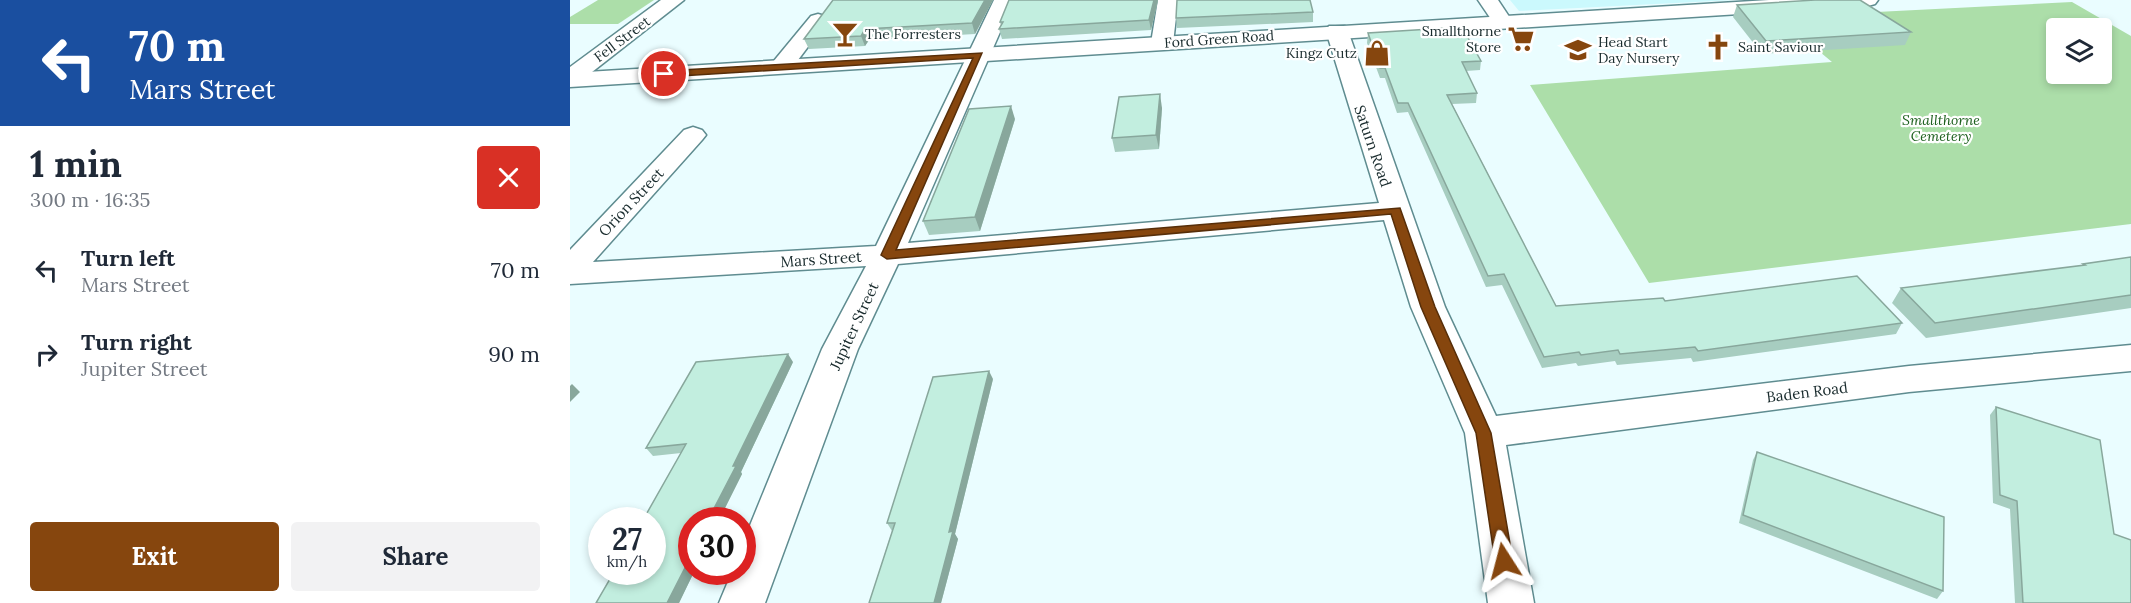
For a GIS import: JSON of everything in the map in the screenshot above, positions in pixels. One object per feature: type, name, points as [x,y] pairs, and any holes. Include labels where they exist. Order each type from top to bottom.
[{"type":"street","name":"Fell Street","points":[[570,79],[675,0]]},
{"type":"street","name":"Jupiter Street","points":[[742,603],[840,349],[887,255],[1004,0]]},
{"type":"street","points":[[1162,43],[1167,0]]},
{"type":"street","points":[[1488,0],[1502,21]]},
{"type":"street","name":"Ford Green Road","points":[[570,79],[1868,0]]},
{"type":"street","points":[[782,67],[814,25],[787,31]]},
{"type":"street","name":"Saturn Road","points":[[1337,32],[1428,307],[1484,433],[1511,603]]},
{"type":"street","name":"Orion Street","points":[[570,269],[693,135]]},
{"type":"street","name":"Mars Street","points":[[570,274],[887,255],[1395,210]]},
{"type":"street","name":"Baden Road","points":[[1484,433],[1909,379],[2131,358]]},
{"type":"shaded area","points":[[1510,0],[1734,0],[1519,11]]},
{"type":"green space","points":[[598,0],[654,0],[618,24],[570,24],[570,17]]},
{"type":"green space","name":"Smallthorne Cemetery","points":[[2072,2],[2100,18],[2046,18],[2046,84],[2112,84],[2112,25],[2131,36],[2131,224],[1649,283],[1530,85],[1832,62],[1778,17]]},
{"type":"building","points":[[833,0],[985,0],[972,23],[865,29],[861,36],[804,39]]},
{"type":"building","points":[[1009,0],[1154,0],[1149,20],[999,29]]},
{"type":"building","points":[[1177,0],[1310,0],[1313,12],[1176,18]]},
{"type":"building","points":[[1815,0],[1860,0],[1911,32],[1766,41],[1737,5]]},
{"type":"building","points":[[1462,27],[1481,61],[1462,62],[1477,93],[1447,95],[1556,306],[1663,298],[1665,301],[1857,276],[1902,323],[1698,351],[1695,347],[1620,354],[1618,350],[1544,357],[1504,274],[1488,276],[1408,103],[1398,103],[1385,68],[1380,68],[1368,33]]},
{"type":"building","points":[[1160,94],[1156,135],[1112,138],[1119,97]]},
{"type":"building","points":[[1011,106],[975,217],[923,221],[969,109]]},
{"type":"building","points":[[2131,257],[2131,295],[1935,323],[1901,288],[2085,265],[2083,264]]},
{"type":"building","points":[[788,354],[715,507],[678,507],[678,581],[667,603],[596,603],[606,585],[666,585],[666,507],[650,507],[686,444],[646,448],[696,362]]},
{"type":"building","points":[[989,371],[949,532],[953,531],[934,603],[869,603],[895,523],[887,523],[933,377]]},
{"type":"building","points":[[1996,407],[2100,440],[2114,534],[2131,540],[2131,603],[2023,603],[2017,501],[2000,495]]},
{"type":"building","points":[[1757,452],[1944,517],[1943,591],[1743,515]]},
{"type":"place","name":"The Forresters","points":[[845,34]]},
{"type":"place","name":"Smallthorne Store","points":[[1521,39]]},
{"type":"place","name":"Saint Saviour","points":[[1718,47]]},
{"type":"place","name":"Head Start Day Nursery","points":[[1578,50]]},
{"type":"place","name":"Kingz Cutz","points":[[1377,53]]},
{"type":"route","points":[[664,74],[979,55],[887,255],[1395,210],[1428,307],[1484,433],[1504,561]]}]
